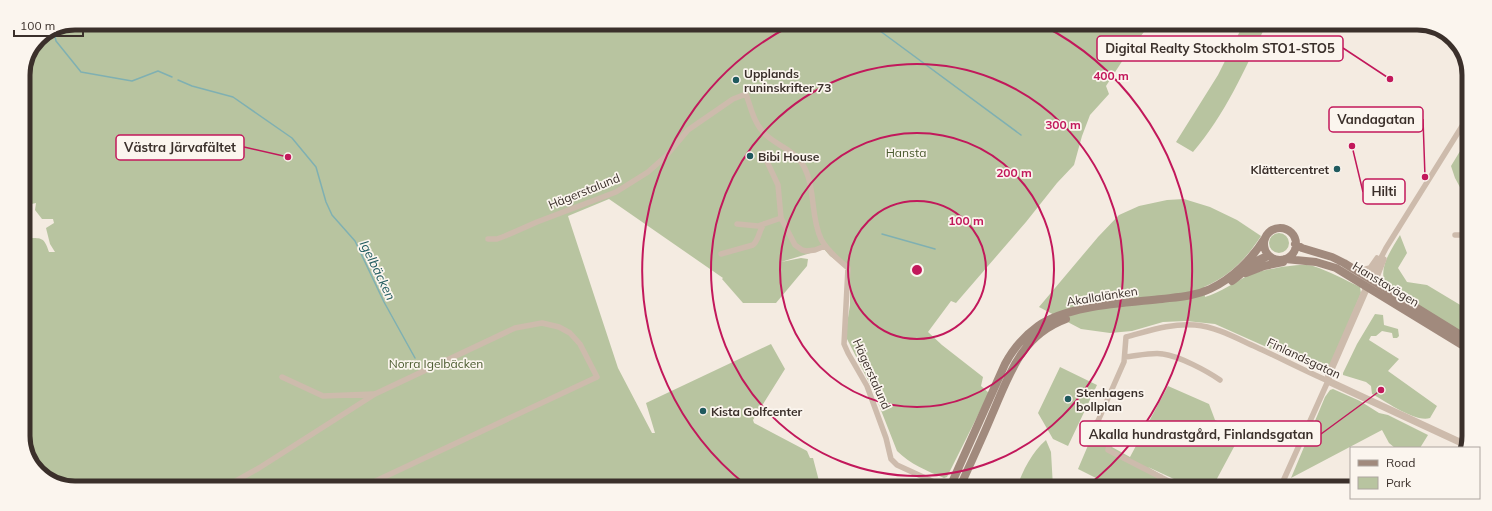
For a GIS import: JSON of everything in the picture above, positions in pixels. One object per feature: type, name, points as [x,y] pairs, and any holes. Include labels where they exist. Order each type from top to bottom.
[{"type":"main road","points":[[1281,228],[1293,235],[1295,244],[1293,253],[1285,259],[1276,260],[1269,256],[1264,248],[1265,238],[1270,232],[1281,228]]},
{"type":"main road","name":"Akallalänken","points":[[953,481],[1005,364],[1016,346],[1031,331],[1050,319],[1090,308],[1190,295],[1209,289],[1229,277],[1246,263],[1265,238]]},
{"type":"main road","name":"Hanstavägen","points":[[1295,244],[1302,248],[1332,257],[1358,271],[1371,284],[1462,345]]},
{"type":"main road","name":"Akallalänken","points":[[963,481],[1014,365],[1025,347],[1039,333],[1058,322],[1073,316],[1195,298],[1215,291],[1241,274],[1253,264],[1269,256]]},
{"type":"main road","name":"Hanstavägen","points":[[1285,259],[1316,262],[1336,268],[1371,284],[1462,337]]},
{"type":"main road","points":[[1241,274],[1264,266],[1296,260]]},
{"type":"street","name":"Hägerstalund","points":[[488,239],[497,239],[616,192],[648,172],[666,156],[688,130],[733,99],[746,94],[756,122],[760,128],[770,138],[799,158],[805,169],[810,184],[818,229],[825,246],[848,268],[844,344],[867,386],[886,438],[890,456],[897,465],[932,481]]},
{"type":"street","points":[[1371,284],[1386,248],[1462,126]]},
{"type":"street","points":[[764,153],[778,185],[781,218],[795,245],[802,250],[816,250],[825,246]]},
{"type":"street","points":[[737,224],[751,226],[764,224],[781,218]]},
{"type":"street","points":[[721,254],[755,243],[764,224]]},
{"type":"street","points":[[1455,235],[1462,235]]},
{"type":"street","points":[[1283,481],[1328,381],[1329,374],[1392,239]]},
{"type":"street","points":[[1358,271],[1370,268],[1380,252],[1386,248]]},
{"type":"street","points":[[236,481],[259,468],[375,394],[515,328],[542,323],[559,327],[570,333],[580,344],[597,378],[376,481]]},
{"type":"street","name":"Finlandsgatan","points":[[1125,357],[1126,337],[1175,325],[1195,325],[1212,328],[1462,443]]},
{"type":"street","points":[[1090,428],[1098,421],[1125,357],[1162,354],[1178,358],[1220,380]]},
{"type":"street","points":[[282,378],[323,396],[375,394]]},
{"type":"street","points":[[1109,446],[1108,450],[1169,481]]},
{"type":"street","points":[[1159,481],[1161,477]]},
{"type":"green space","points":[[1145,30],[1132,46],[1106,86],[1109,94],[1090,115],[1082,136],[1074,165],[1057,183],[1026,222],[956,303],[951,301],[928,332],[983,377],[981,386],[989,393],[947,477],[944,478],[925,470],[902,456],[897,451],[873,390],[847,339],[847,324],[850,305],[850,270],[830,256],[824,249],[781,262],[801,258],[808,259],[807,266],[776,303],[743,303],[722,279],[723,278],[609,199],[568,216],[618,368],[652,433],[655,433],[646,403],[771,344],[785,369],[753,420],[754,423],[807,451],[810,458],[813,458],[819,481],[69,481],[55,476],[43,468],[33,453],[30,439],[30,238],[42,239],[46,243],[49,252],[55,252],[50,244],[46,228],[54,223],[53,219],[42,219],[35,210],[36,203],[30,204],[31,66],[33,58],[43,43],[58,33],[66,31]]},
{"type":"green space","points":[[1240,30],[1264,30],[1225,107],[1193,152],[1176,142],[1218,75]]},
{"type":"green space","points":[[1462,148],[1462,191],[1455,178],[1451,166]]},
{"type":"green space","points":[[1184,199],[1210,207],[1237,220],[1261,236],[1237,266],[1230,272],[1204,287],[1205,297],[1249,275],[1281,267],[1300,265],[1319,268],[1360,287],[1361,293],[1328,371],[1324,373],[1215,324],[1186,321],[1163,322],[1132,331],[1110,333],[1081,329],[1039,307],[1098,237],[1119,215],[1139,206],[1167,200]]},
{"type":"green space","points":[[1279,233],[1286,236],[1289,243],[1286,250],[1279,253],[1272,250],[1269,243],[1272,236]]},
{"type":"green space","points":[[1400,235],[1407,253],[1398,268],[1407,282],[1427,285],[1462,306],[1462,333],[1386,285],[1383,272],[1384,265]]},
{"type":"green space","points":[[1375,314],[1383,315],[1384,325],[1398,329],[1399,336],[1397,338],[1393,338],[1392,333],[1382,331],[1376,336],[1371,336],[1369,340],[1399,359],[1388,371],[1437,406],[1430,418],[1424,419],[1409,414],[1372,394],[1371,386],[1366,382],[1343,375],[1357,344]]},
{"type":"green space","name":"Stenhagens bollplan","points":[[1060,367],[1097,385],[1068,446],[1053,439],[1038,413]]},
{"type":"green space","points":[[1168,386],[1209,404],[1215,420],[1242,432],[1216,481],[1178,481],[1148,467],[1171,481],[1102,481],[1078,469],[1092,436],[1130,457]]},
{"type":"green space","points":[[1333,389],[1360,401],[1379,413],[1388,415],[1428,435],[1421,447],[1394,447],[1389,443],[1382,430],[1291,478],[1325,397],[1330,390]]},
{"type":"green space","points":[[1046,440],[1051,452],[1053,481],[1019,481],[1028,462]]},
{"type":"waterway","points":[[879,30],[1021,135]]},
{"type":"waterway","name":"Igelbäcken","points":[[55,35],[56,41],[81,72],[132,81],[158,71],[172,77]]},
{"type":"waterway","name":"Igelbäcken","points":[[178,80],[192,86],[233,97],[292,138],[316,167],[326,202],[332,215],[355,241],[384,302],[415,358]]},
{"type":"waterway","points":[[882,234],[935,249]]},
{"type":"place","name":"Digital Realty Stockholm STO1-STO5","points":[[1390,79]]},
{"type":"place","name":"Upplands runinskrifter 73","points":[[736,80]]},
{"type":"place","name":"Hilti","points":[[1352,146]]},
{"type":"place","name":"Bibi House","points":[[750,156]]},
{"type":"place","name":"Västra Järvafältet","points":[[288,157]]},
{"type":"place","name":"Klättercentret","points":[[1337,169]]},
{"type":"place","name":"Vandagatan","points":[[1425,177]]},
{"type":"place","name":"Akalla hundrastgård, Finlandsgatan","points":[[1381,390]]},
{"type":"place","name":"Stenhagens bollplan","points":[[1068,399]]},
{"type":"place","name":"Kista Golfcenter","points":[[703,411]]},
{"type":"park label","name":"Hansta","points":[[906,152]]},
{"type":"park label","name":"Norra Igelbäcken","points":[[436,363]]}]
